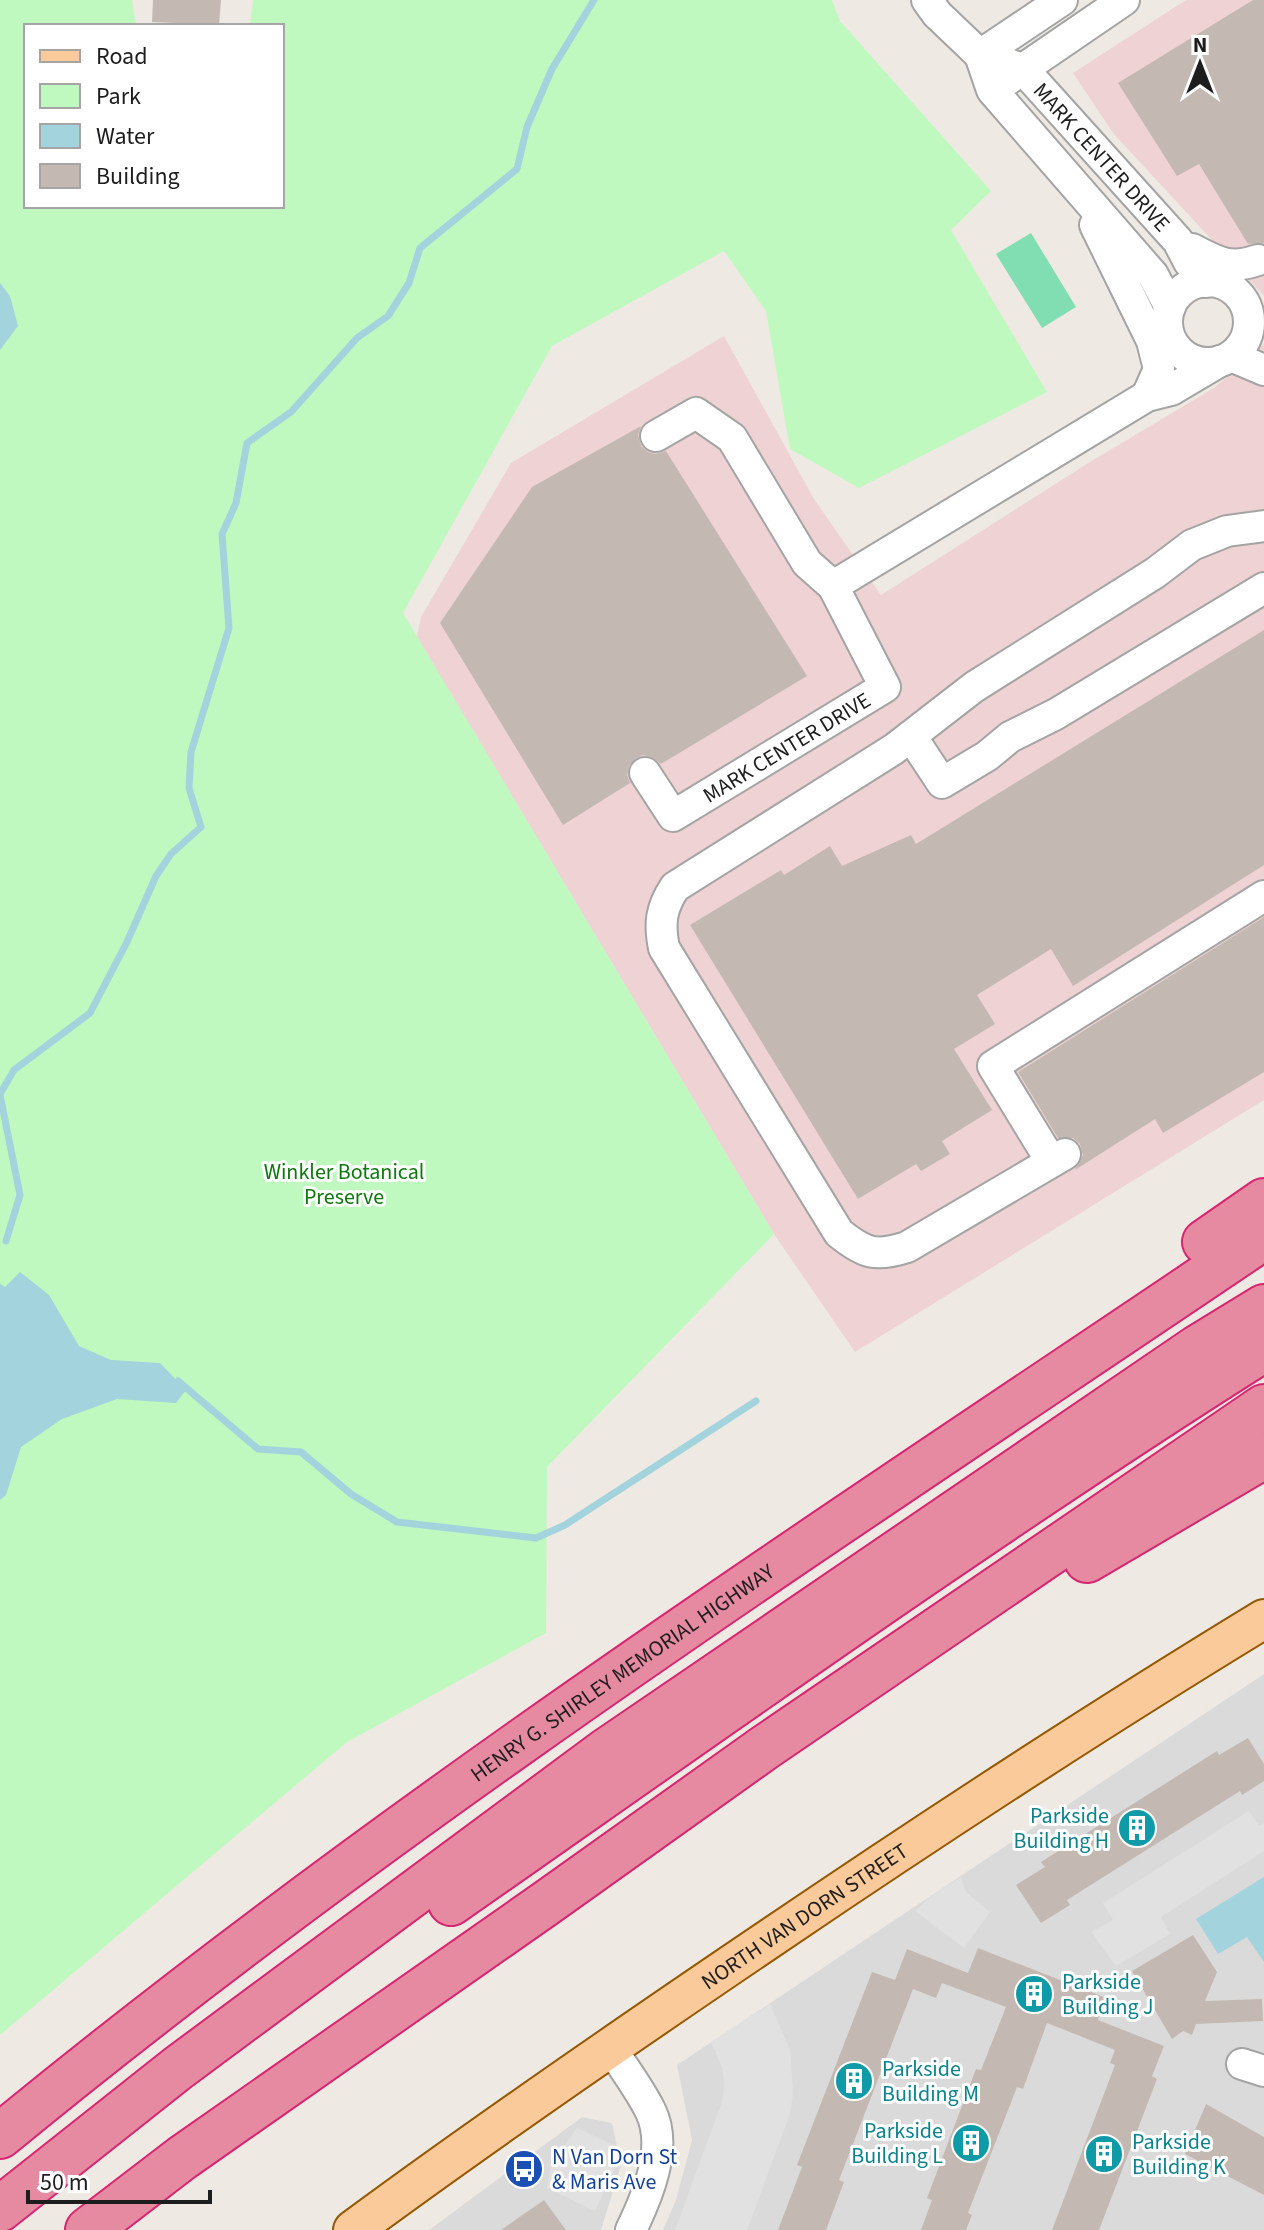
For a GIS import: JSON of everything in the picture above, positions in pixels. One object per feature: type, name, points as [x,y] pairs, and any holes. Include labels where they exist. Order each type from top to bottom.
[{"type":"highway","points":[[596,1687],[1079,1330],[1264,1201]]},
{"type":"highway","name":"HENRY G. SHIRLEY MEMORIAL HIGHWAY","points":[[0,2136],[196,1980],[596,1687],[1264,1237]]},
{"type":"highway","points":[[0,2209],[178,2068],[606,1751],[1197,1348],[1264,1307]]},
{"type":"highway","points":[[0,2219],[842,1629],[1134,1432],[1264,1349]]},
{"type":"highway","points":[[88,2230],[182,2158],[764,1748],[1264,1407]]},
{"type":"highway","points":[[764,1748],[1264,1456]]},
{"type":"main road","name":"NORTH VAN DORN STREET","points":[[356,2229],[610,2047],[974,1802],[1264,1619]]},
{"type":"street","name":"MARK CENTER DRIVE","points":[[927,0],[937,14],[980,55],[1023,69],[1178,241],[1189,262],[1206,282]]},
{"type":"street","points":[[980,55],[1062,0]]},
{"type":"street","points":[[992,90],[1124,0]]},
{"type":"street","name":"MARK CENTER DRIVE","points":[[980,55],[992,90],[1153,275],[1170,307]]},
{"type":"street","name":"MARK CENTER DRIVE","points":[[1084,197],[1102,244],[1152,341],[1159,369],[1147,396]]},
{"type":"street","points":[[833,586],[1147,396],[1171,390],[1226,359],[1246,338],[1252,320],[1249,288],[1261,268],[1220,263],[1178,241]]},
{"type":"street","points":[[1252,320],[1229,287],[1206,282],[1184,289],[1170,307],[1167,330],[1177,350],[1197,362],[1226,359],[1264,370]]},
{"type":"street","name":"MARK CENTER DRIVE","points":[[645,773],[673,816],[885,687],[833,586],[807,563],[732,438],[696,413],[656,436]]},
{"type":"street","points":[[1264,526],[1227,531],[1192,545],[1155,573],[974,687],[894,749],[675,887],[664,903],[660,925],[664,948],[839,1233],[859,1249],[884,1255],[907,1247],[1058,1158],[993,1066],[1264,896]]},
{"type":"street","points":[[911,736],[942,783],[987,756],[1020,731],[1056,714],[1264,588]]},
{"type":"street","points":[[610,2047],[652,2113],[656,2141],[651,2187],[631,2230]]},
{"type":"shaded area","points":[[1186,0],[1264,0],[1264,296],[1113,133],[1073,73]]},
{"type":"shaded area","points":[[724,336],[814,499],[881,595],[1090,462],[1214,388],[1264,344],[1264,1100],[855,1352],[774,1234],[417,637],[421,617],[511,463]]},
{"type":"shaded area","points":[[1264,1674],[1264,2230],[663,2230],[676,2200],[692,2140],[677,2065]]},
{"type":"shaded area","points":[[1249,1811],[1259,1826],[1264,1823],[1264,1851],[1161,1917],[1170,1934],[1116,1966],[1091,1932],[1113,1920],[1103,1903]]},
{"type":"shaded area","points":[[961,1877],[966,1892],[990,1912],[964,1948],[915,1911],[931,1896]]},
{"type":"shaded area","points":[[770,2004],[790,2050],[793,2093],[790,2114],[747,2230],[675,2230],[722,2102],[722,2067],[711,2042]]},
{"type":"shaded area","points":[[582,2117],[612,2123],[621,2165],[601,2230],[429,2230]]},
{"type":"shaded area","points":[[577,2128],[620,2148],[615,2168],[595,2211],[547,2188],[551,2164]]},
{"type":"green space","name":"Winkler Botanical Preserve","points":[[0,0],[132,0],[136,24],[24,24],[24,208],[284,208],[284,24],[250,24],[253,0],[832,0],[840,21],[991,191],[951,230],[1047,392],[859,488],[790,449],[766,311],[724,251],[552,346],[403,613],[774,1234],[547,1467],[546,1633],[347,1742],[0,2035]]},
{"type":"green space","points":[[1031,233],[1076,307],[1042,328],[996,254]]},
{"type":"water","points":[[0,283],[10,296],[18,326],[0,350]]},
{"type":"water","points":[[20,1272],[49,1295],[79,1346],[111,1360],[160,1363],[186,1390],[176,1403],[117,1399],[62,1419],[21,1447],[6,1495],[0,1500],[0,1284],[5,1287]]},
{"type":"water","points":[[1264,1877],[1264,1962],[1247,1937],[1218,1954],[1196,1919]]},
{"type":"building","points":[[153,0],[221,0],[219,24],[152,22]]},
{"type":"building","points":[[1253,0],[1264,0],[1264,243],[1248,244],[1199,164],[1177,176],[1118,83]]},
{"type":"building","points":[[641,426],[638,435],[641,446],[655,454],[666,451],[807,676],[661,764],[652,757],[643,755],[636,758],[629,766],[627,775],[630,783],[563,825],[440,623],[532,487]]},
{"type":"building","points":[[1264,630],[1264,865],[1073,986],[1051,949],[977,995],[995,1024],[954,1049],[992,1110],[942,1141],[950,1154],[921,1171],[916,1164],[858,1199],[690,925],[781,870],[784,875],[830,846],[842,866],[911,835],[916,844]]},
{"type":"building","points":[[1264,917],[1264,1072],[1163,1133],[1155,1119],[1075,1170],[1083,1155],[1080,1144],[1073,1138],[1058,1138],[1018,1072]]},
{"type":"building","name":"Parkside Building H","points":[[1248,1738],[1264,1764],[1264,1781],[1242,1795],[1240,1791],[1067,1900],[1070,1905],[1041,1923],[1016,1885],[1045,1867],[1041,1862],[1217,1751],[1219,1755]]},
{"type":"building","points":[[1193,1935],[1217,1972],[1205,2001],[1262,1999],[1263,2021],[1196,2024],[1192,2035],[1183,2031],[1172,2039],[1132,1971]]},
{"type":"building","points":[[978,1948],[1106,1998],[1098,2020],[1164,2046],[1152,2076],[1157,2079],[1099,2230],[1052,2230],[1115,2065],[1110,2063],[1115,2050],[1047,2023],[1023,2089],[1017,2087],[968,2213],[972,2215],[966,2230],[921,2230],[932,2200],[927,2198],[976,2069],[981,2070],[1006,2007],[942,1983],[936,1998],[913,1989],[839,2180],[844,2182],[826,2230],[778,2230],[802,2167],[797,2165],[872,1972],[895,1980],[907,1949],[968,1973]]},
{"type":"building","points":[[1206,2104],[1264,2137],[1264,2195],[1185,2154]]},
{"type":"building","points":[[544,2200],[566,2230],[501,2230]]},
{"type":"waterway","points":[[0,1094],[14,1070],[90,1013],[127,942],[156,876],[171,854],[201,827],[189,788],[191,752],[229,628],[222,534],[236,503],[247,443],[291,412],[357,338],[388,316],[409,283],[420,248],[517,169],[527,127],[552,69],[594,0]]},
{"type":"waterway","points":[[0,1095],[20,1195],[6,1241]]},
{"type":"waterway","points":[[178,1381],[258,1449],[301,1452],[351,1494],[397,1522],[536,1538],[565,1525],[756,1401]]},
{"type":"place","name":"Parkside Building H","points":[[1137,1828]]},
{"type":"place","name":"Parkside Building J","points":[[1034,1994]]},
{"type":"place","name":"Parkside Building M","points":[[854,2081]]},
{"type":"place","name":"Parkside Building L","points":[[971,2143]]},
{"type":"place","name":"Parkside Building K","points":[[1104,2154]]},
{"type":"place","name":"N Van Dorn St & Maris Ave","points":[[524,2169]]}]
